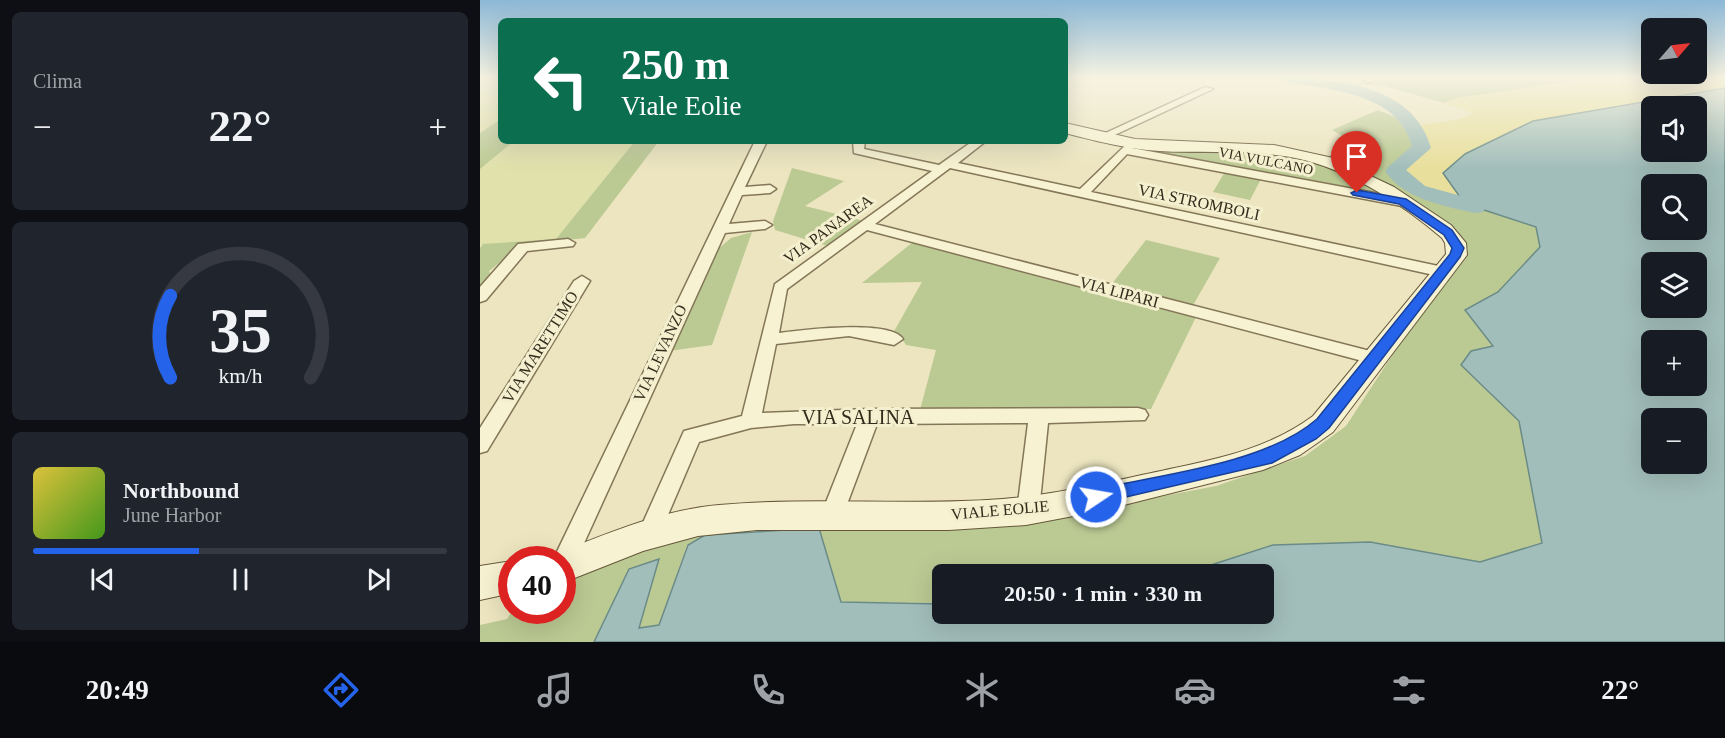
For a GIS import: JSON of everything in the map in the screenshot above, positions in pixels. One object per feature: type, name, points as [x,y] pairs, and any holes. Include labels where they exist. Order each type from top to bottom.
[{"type":"street","points":[[1083,194],[1120,143],[1177,108]]},
{"type":"street","name":"VIALE EOLIE","points":[[576,561],[682,525],[717,519],[832,515],[964,515],[1028,511],[1266,458],[1295,444],[1323,424],[1456,255],[1458,248],[1455,240],[1402,202],[1335,165],[1293,153],[1255,148],[1120,143],[1068,129]]},
{"type":"street","name":"VIA LEVANZO","points":[[571,546],[759,144]]},
{"type":"street","name":"VIA STROMBOLI","points":[[859,144],[858,150],[1083,194],[1443,272]]},
{"type":"street","name":"VIA PANAREA","points":[[751,421],[780,286],[976,144]]},
{"type":"street","points":[[737,192],[770,189]]},
{"type":"street","points":[[721,229],[765,225]]},
{"type":"street","name":"VIA LIPARI","points":[[864,225],[1374,358]]},
{"type":"street","points":[[480,297],[523,247],[568,243]]},
{"type":"street","name":"VIA MARETTIMO","points":[[480,445],[582,280]]},
{"type":"street","points":[[769,339],[849,331],[894,339]]},
{"type":"street","name":"VIA SALINA","points":[[648,537],[691,436],[751,421],[794,417],[1138,415]]},
{"type":"street","points":[[832,515],[870,416]]},
{"type":"street","points":[[1028,511],[1039,416]]},
{"type":"street","points":[[480,583],[498,580]]},
{"type":"green space","points":[[480,108],[498,108],[498,121],[480,133]]},
{"type":"green space","points":[[1378,110],[1417,126],[1427,140],[1424,151],[1406,163],[1428,190],[1536,226],[1540,247],[1498,292],[1465,310],[1493,346],[1461,365],[1519,421],[1542,542],[1480,562],[1370,542],[1273,545],[1214,564],[932,564],[932,603],[840,602],[819,528],[946,531],[1022,523],[1216,486],[1305,456],[1346,426],[1412,325],[1466,257],[1468,249],[1465,243],[1327,157],[1353,142],[1332,130]]},
{"type":"green space","points":[[498,121],[498,144],[510,144],[480,169],[480,133]]},
{"type":"green space","points":[[510,144],[633,144],[556,239],[480,245],[480,169]]},
{"type":"green space","points":[[633,144],[657,144],[585,238],[522,245],[489,271],[492,277],[480,291],[480,248],[483,244],[556,239]]},
{"type":"green space","points":[[1138,146],[1292,155],[1346,173],[1387,196],[1138,150],[1135,148]]},
{"type":"green space","points":[[792,168],[844,181],[805,206],[864,221],[828,246],[775,230],[773,221]]},
{"type":"green space","points":[[1226,170],[1262,177],[1250,200],[1213,192]]},
{"type":"green space","points":[[752,232],[712,345],[669,351],[711,255],[731,238]]},
{"type":"green space","points":[[1146,240],[1220,258],[1192,307],[1111,285]]},
{"type":"green space","points":[[913,242],[1196,317],[1151,409],[920,410],[936,350],[906,345],[899,334],[893,333],[922,282],[862,283]]},
{"type":"green space","points":[[705,535],[687,545],[659,625],[639,628],[658,560],[629,569],[594,642],[480,642],[480,625],[498,621],[498,624],[576,624],[576,574],[668,543]]},
{"type":"sand","points":[[1458,108],[1609,108],[1533,121],[1443,173],[1462,200],[1428,190],[1404,174],[1406,163],[1425,148],[1425,139],[1417,126],[1468,116],[1472,113]]},
{"type":"water","points":[[1609,108],[1641,108],[1641,162],[1707,162],[1707,108],[1725,108],[1725,642],[594,642],[629,569],[659,559],[639,628],[659,625],[688,545],[705,535],[819,528],[841,602],[932,604],[932,624],[1274,624],[1274,564],[1214,564],[1273,545],[1370,542],[1480,562],[1542,543],[1519,421],[1461,365],[1471,351],[1493,346],[1465,310],[1498,292],[1540,247],[1536,227],[1475,207],[1462,200],[1443,173],[1465,154],[1533,121]]},
{"type":"waterway","points":[[1396,108],[1411,122],[1422,148],[1411,154],[1395,171],[1418,190],[1475,207]]},
{"type":"route","points":[[1096,497],[1231,468],[1266,458],[1311,435],[1323,424],[1456,255],[1458,248],[1455,240],[1448,233],[1425,215],[1402,202],[1357,193]]}]
